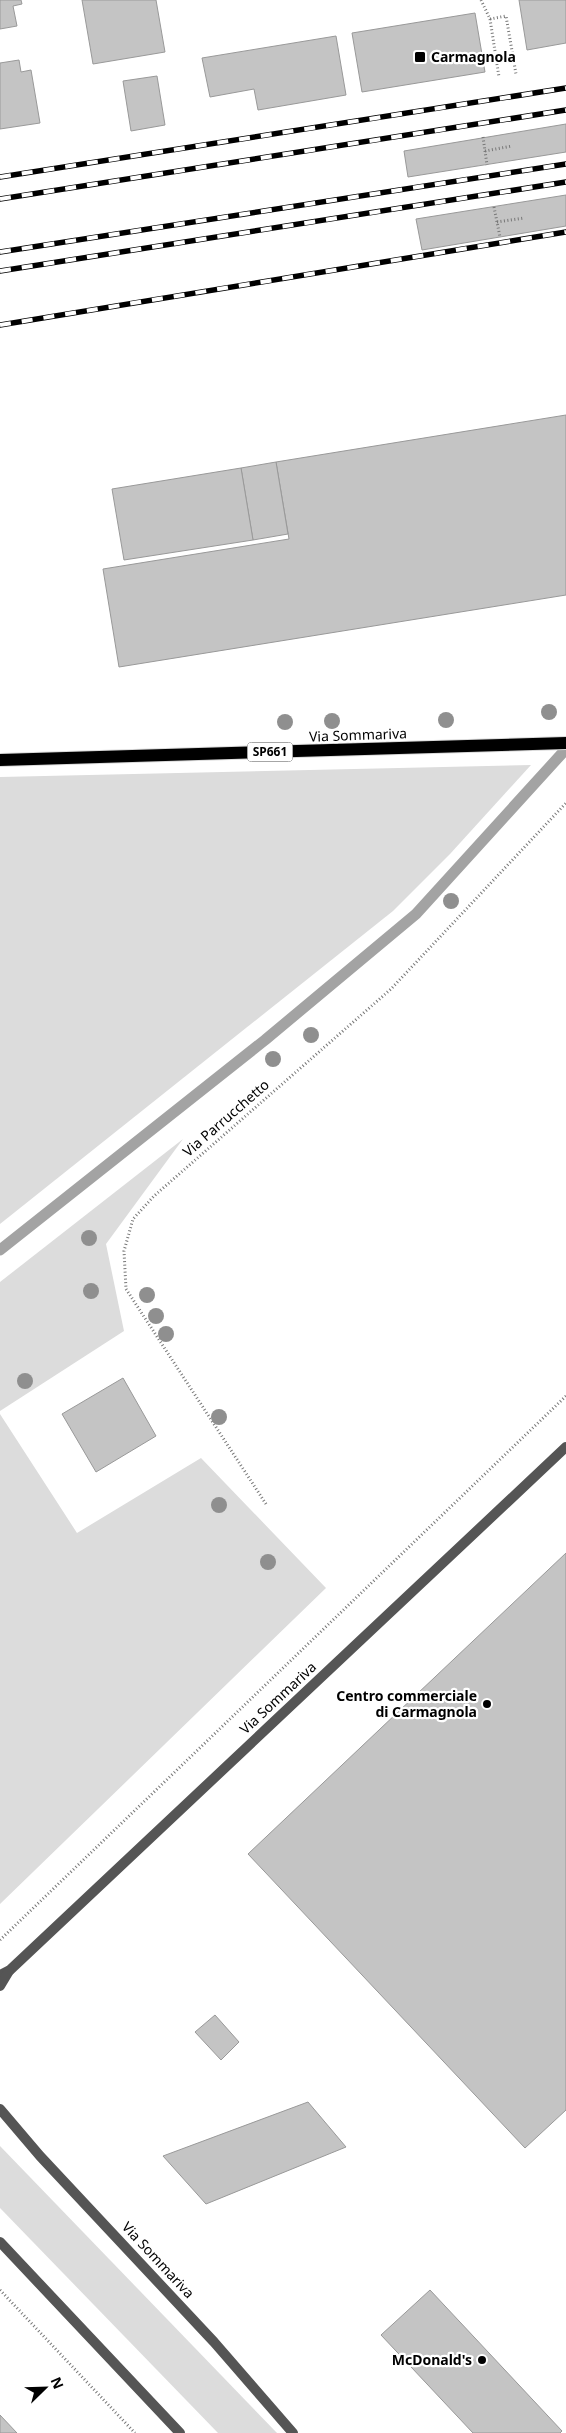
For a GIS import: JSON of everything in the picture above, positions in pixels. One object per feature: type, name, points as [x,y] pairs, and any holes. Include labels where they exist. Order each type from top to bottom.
[{"type":"main road","name":"Via Sommariva","points":[[0,760],[566,744]]},
{"type":"street","name":"Via Sommariva","points":[[0,1986],[5,1972],[566,1447]]},
{"type":"street","name":"Via Sommariva","points":[[0,2109],[40,2156],[214,2342],[293,2433]]},
{"type":"street","points":[[0,2242],[180,2433]]},
{"type":"path","points":[[481,0],[490,19],[499,77]]},
{"type":"path","points":[[490,19],[506,16],[516,74]]},
{"type":"path","points":[[483,137],[487,165]]},
{"type":"path","points":[[485,151],[512,146]]},
{"type":"path","points":[[494,207],[500,237]]},
{"type":"path","points":[[497,222],[524,218]]},
{"type":"path","name":"Via Parrucchetto","points":[[266,1504],[126,1290],[124,1251],[133,1219],[154,1196],[391,989],[566,803]]},
{"type":"path","points":[[0,1940],[566,1396]]},
{"type":"path","points":[[0,2290],[135,2433]]},
{"type":"shaded area","points":[[531,765],[450,854],[393,911],[0,1224],[0,777]]},
{"type":"shaded area","points":[[183,1139],[106,1244],[124,1331],[0,1411],[0,1282]]},
{"type":"shaded area","points":[[0,1414],[77,1533],[201,1458],[326,1588],[0,1904]]},
{"type":"shaded area","points":[[0,2146],[277,2433],[218,2433],[0,2208]]},
{"type":"building","points":[[0,0],[21,0],[22,4],[13,6],[17,26],[0,29]]},
{"type":"building","points":[[82,0],[156,0],[165,52],[93,64]]},
{"type":"building","points":[[519,0],[566,0],[566,43],[527,50]]},
{"type":"building","points":[[475,13],[485,72],[362,92],[352,33]]},
{"type":"building","points":[[336,36],[346,95],[258,110],[254,89],[210,97],[202,58]]},
{"type":"building","points":[[19,60],[21,72],[31,70],[40,123],[0,129],[0,63]]},
{"type":"building","points":[[157,76],[165,125],[131,131],[123,81]]},
{"type":"building","points":[[566,124],[566,152],[408,177],[404,151]]},
{"type":"building","points":[[566,195],[566,226],[422,250],[416,219]]},
{"type":"building","points":[[566,415],[566,595],[119,667],[103,569],[289,539],[276,462]]},
{"type":"building","points":[[276,462],[288,534],[253,540],[241,468]]},
{"type":"building","points":[[241,468],[253,540],[124,560],[112,489]]},
{"type":"building","points":[[123,1378],[156,1436],[96,1472],[62,1414]]},
{"type":"building","name":"Centro commerciale di Carmagnola","points":[[566,1553],[566,2110],[525,2148],[248,1854]]},
{"type":"building","points":[[215,2015],[239,2042],[221,2060],[195,2032]]},
{"type":"building","points":[[308,2102],[346,2147],[206,2204],[163,2156]]},
{"type":"building","points":[[430,2290],[562,2431],[560,2433],[473,2433],[381,2335]]},
{"type":"building","points":[[0,2415],[17,2433],[0,2433]]},
{"type":"waterway","points":[[0,1250],[265,1040],[416,914],[566,749]]},
{"type":"railway","points":[[0,177],[566,88]]},
{"type":"railway","points":[[0,199],[566,110]]},
{"type":"railway","points":[[0,252],[566,164]]},
{"type":"railway","points":[[0,271],[566,182]]},
{"type":"railway","points":[[0,325],[566,232]]},
{"type":"place","name":"Carmagnola","points":[[420,57]]},
{"type":"place","name":"Centro commerciale di Carmagnola","points":[[487,1704]]},
{"type":"place","name":"McDonald's","points":[[482,2360]]}]
